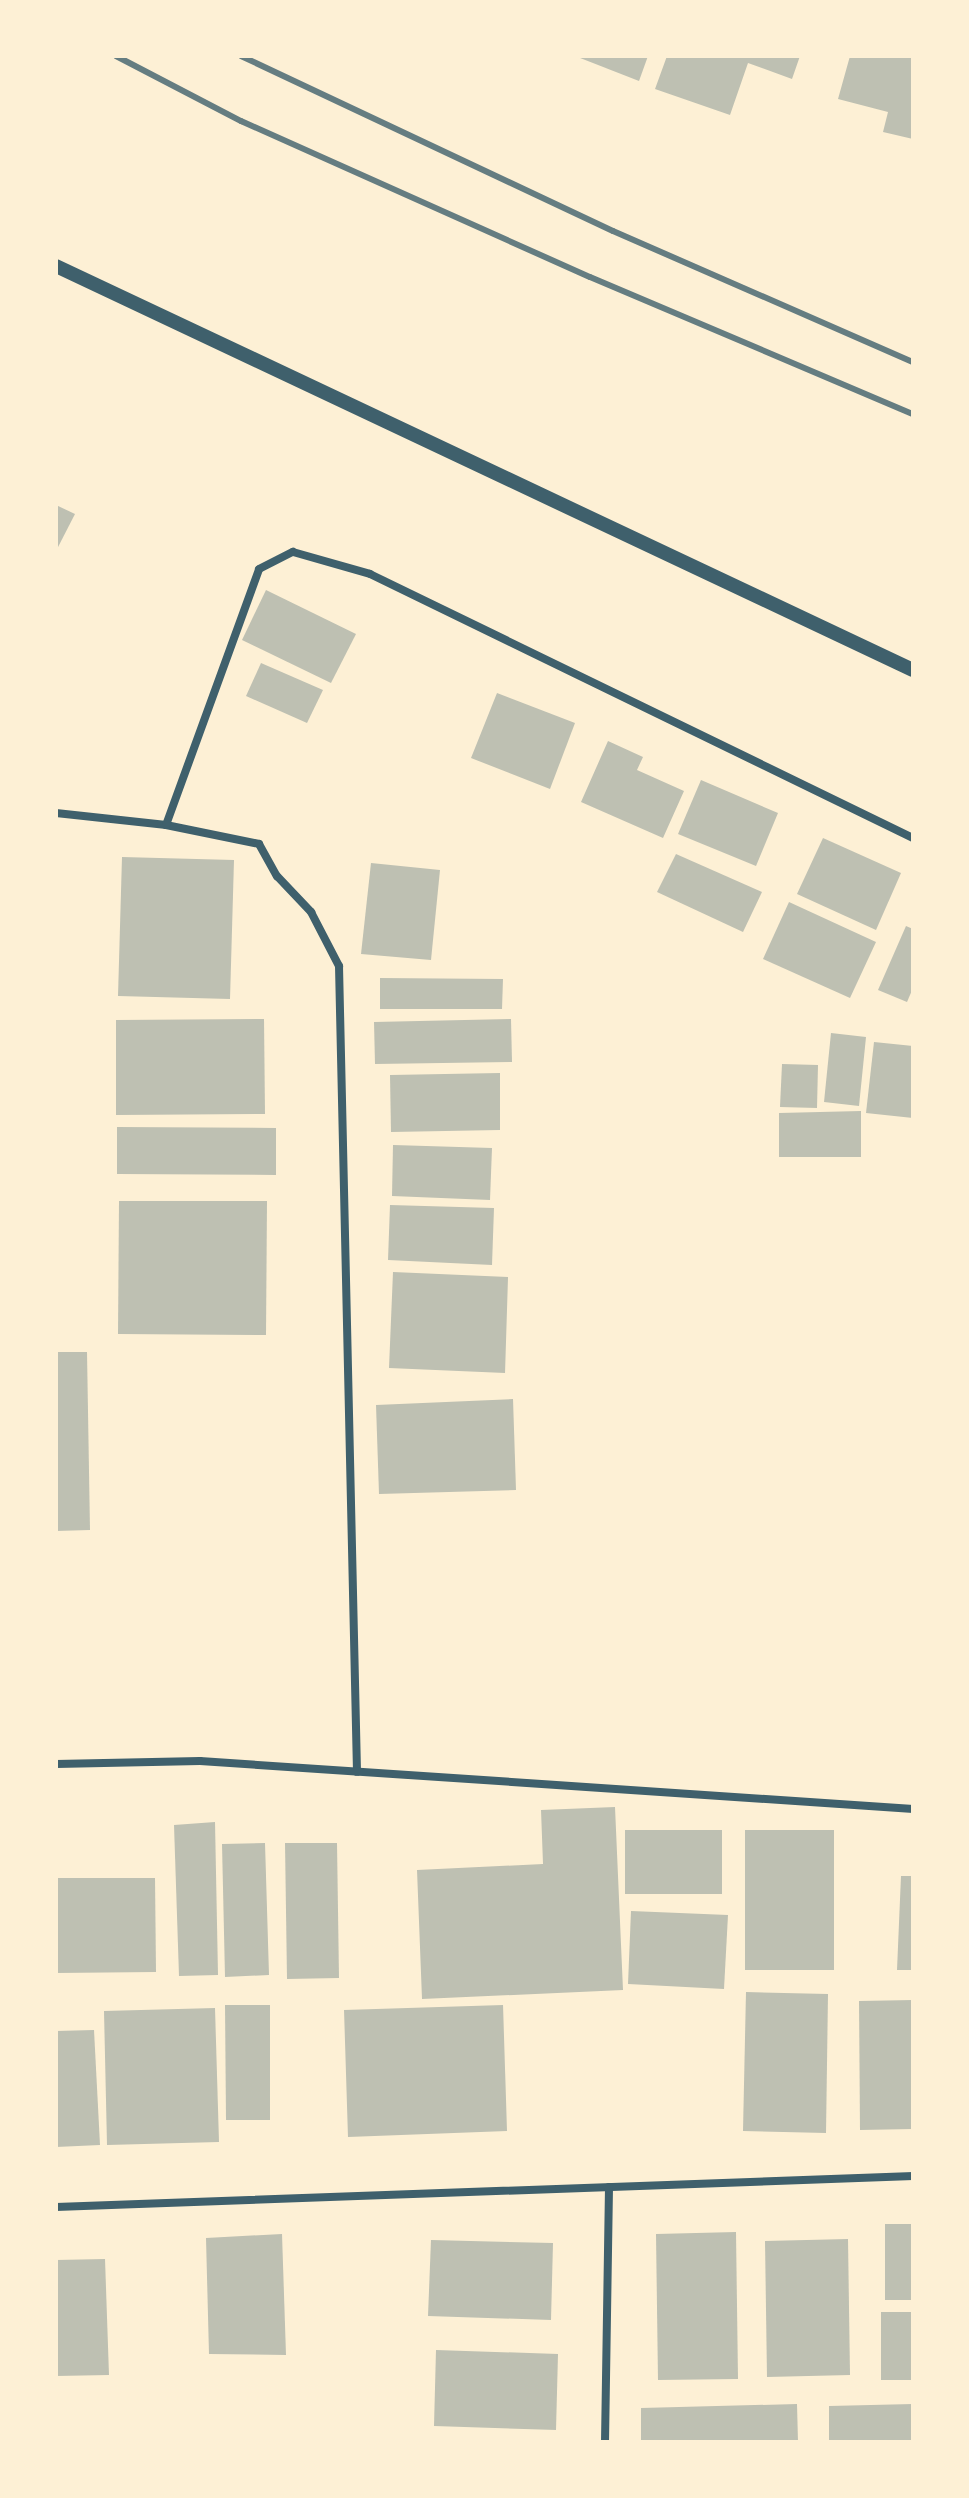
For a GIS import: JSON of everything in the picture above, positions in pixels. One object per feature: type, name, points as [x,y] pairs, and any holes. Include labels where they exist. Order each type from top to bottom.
[{"type":"street","points":[[56,266],[913,670]]},
{"type":"street","points":[[166,825],[259,569],[293,552],[370,574],[913,838]]},
{"type":"street","points":[[56,813],[166,825],[259,844],[277,876],[311,912],[339,966],[357,1772]]},
{"type":"street","points":[[56,1764],[200,1761],[913,1809]]},
{"type":"street","points":[[56,2207],[913,2176]]},
{"type":"street","points":[[605,2442],[609,2187]]},
{"type":"building","points":[[575,56],[648,56],[639,81]]},
{"type":"building","points":[[667,56],[800,56],[792,79],[748,63],[730,115],[655,89]]},
{"type":"building","points":[[850,56],[913,57],[913,139],[883,132],[888,112],[838,99]]},
{"type":"building","points":[[56,505],[75,514],[56,551]]},
{"type":"building","points":[[266,590],[356,634],[331,683],[242,640]]},
{"type":"building","points":[[261,663],[323,690],[307,723],[246,696]]},
{"type":"building","points":[[497,693],[575,723],[550,789],[471,758]]},
{"type":"building","points":[[608,741],[643,757],[637,770],[684,791],[663,838],[581,802]]},
{"type":"building","points":[[701,780],[778,813],[756,866],[678,834]]},
{"type":"building","points":[[823,838],[901,873],[876,930],[797,894]]},
{"type":"building","points":[[676,854],[762,892],[743,932],[657,892]]},
{"type":"building","points":[[122,857],[234,860],[230,999],[118,996]]},
{"type":"building","points":[[371,863],[440,870],[431,960],[361,954]]},
{"type":"building","points":[[789,902],[876,942],[850,998],[763,959]]},
{"type":"building","points":[[906,926],[913,929],[913,988],[907,1002],[878,990]]},
{"type":"building","points":[[380,978],[503,979],[502,1009],[380,1009]]},
{"type":"building","points":[[264,1019],[265,1114],[116,1115],[116,1020]]},
{"type":"building","points":[[511,1019],[512,1062],[375,1064],[374,1022]]},
{"type":"building","points":[[831,1033],[866,1037],[859,1106],[824,1102]]},
{"type":"building","points":[[874,1042],[913,1046],[913,1118],[866,1113]]},
{"type":"building","points":[[782,1064],[818,1065],[817,1108],[780,1107]]},
{"type":"building","points":[[500,1073],[500,1130],[391,1132],[390,1075]]},
{"type":"building","points":[[861,1111],[861,1157],[779,1157],[779,1113]]},
{"type":"building","points":[[117,1127],[276,1128],[276,1175],[117,1174]]},
{"type":"building","points":[[393,1145],[492,1148],[490,1200],[392,1196]]},
{"type":"building","points":[[119,1201],[267,1201],[266,1335],[118,1334]]},
{"type":"building","points":[[390,1205],[494,1208],[492,1265],[388,1260]]},
{"type":"building","points":[[393,1272],[508,1277],[505,1373],[389,1368]]},
{"type":"building","points":[[56,1352],[87,1352],[90,1530],[56,1531]]},
{"type":"building","points":[[513,1399],[516,1490],[379,1494],[376,1405]]},
{"type":"building","points":[[615,1807],[623,1990],[422,1999],[417,1870],[543,1864],[541,1810]]},
{"type":"building","points":[[215,1822],[218,1975],[179,1976],[174,1825]]},
{"type":"building","points":[[625,1830],[722,1830],[722,1894],[625,1894]]},
{"type":"building","points":[[745,1830],[834,1830],[834,1970],[745,1970]]},
{"type":"building","points":[[265,1843],[269,1975],[225,1977],[222,1844]]},
{"type":"building","points":[[285,1843],[337,1843],[339,1978],[287,1979]]},
{"type":"building","points":[[901,1876],[913,1876],[913,1970],[897,1970]]},
{"type":"building","points":[[56,1878],[155,1878],[156,1972],[56,1973]]},
{"type":"building","points":[[631,1911],[728,1915],[724,1989],[628,1984]]},
{"type":"building","points":[[746,1992],[828,1994],[826,2133],[743,2131]]},
{"type":"building","points":[[913,2000],[913,2129],[860,2130],[859,2001]]},
{"type":"building","points":[[225,2005],[270,2005],[270,2120],[226,2120]]},
{"type":"building","points":[[503,2005],[507,2131],[348,2137],[344,2010]]},
{"type":"building","points":[[215,2008],[219,2142],[107,2145],[104,2011]]},
{"type":"building","points":[[94,2030],[100,2145],[56,2147],[56,2031]]},
{"type":"building","points":[[885,2224],[913,2224],[913,2300],[885,2300]]},
{"type":"building","points":[[736,2232],[738,2379],[658,2380],[656,2234]]},
{"type":"building","points":[[282,2234],[286,2355],[209,2354],[206,2238]]},
{"type":"building","points":[[848,2239],[850,2375],[767,2377],[765,2241]]},
{"type":"building","points":[[431,2240],[553,2243],[551,2320],[428,2316]]},
{"type":"building","points":[[105,2259],[109,2375],[56,2376],[56,2260]]},
{"type":"building","points":[[881,2312],[913,2312],[913,2380],[881,2380]]},
{"type":"building","points":[[436,2350],[558,2354],[556,2430],[434,2426]]},
{"type":"building","points":[[797,2404],[798,2442],[641,2442],[641,2408]]},
{"type":"building","points":[[913,2404],[913,2442],[829,2442],[829,2406]]},
{"type":"railway","points":[[116,56],[241,121],[590,277],[913,414]]},
{"type":"railway","points":[[241,56],[613,231],[913,362]]}]
